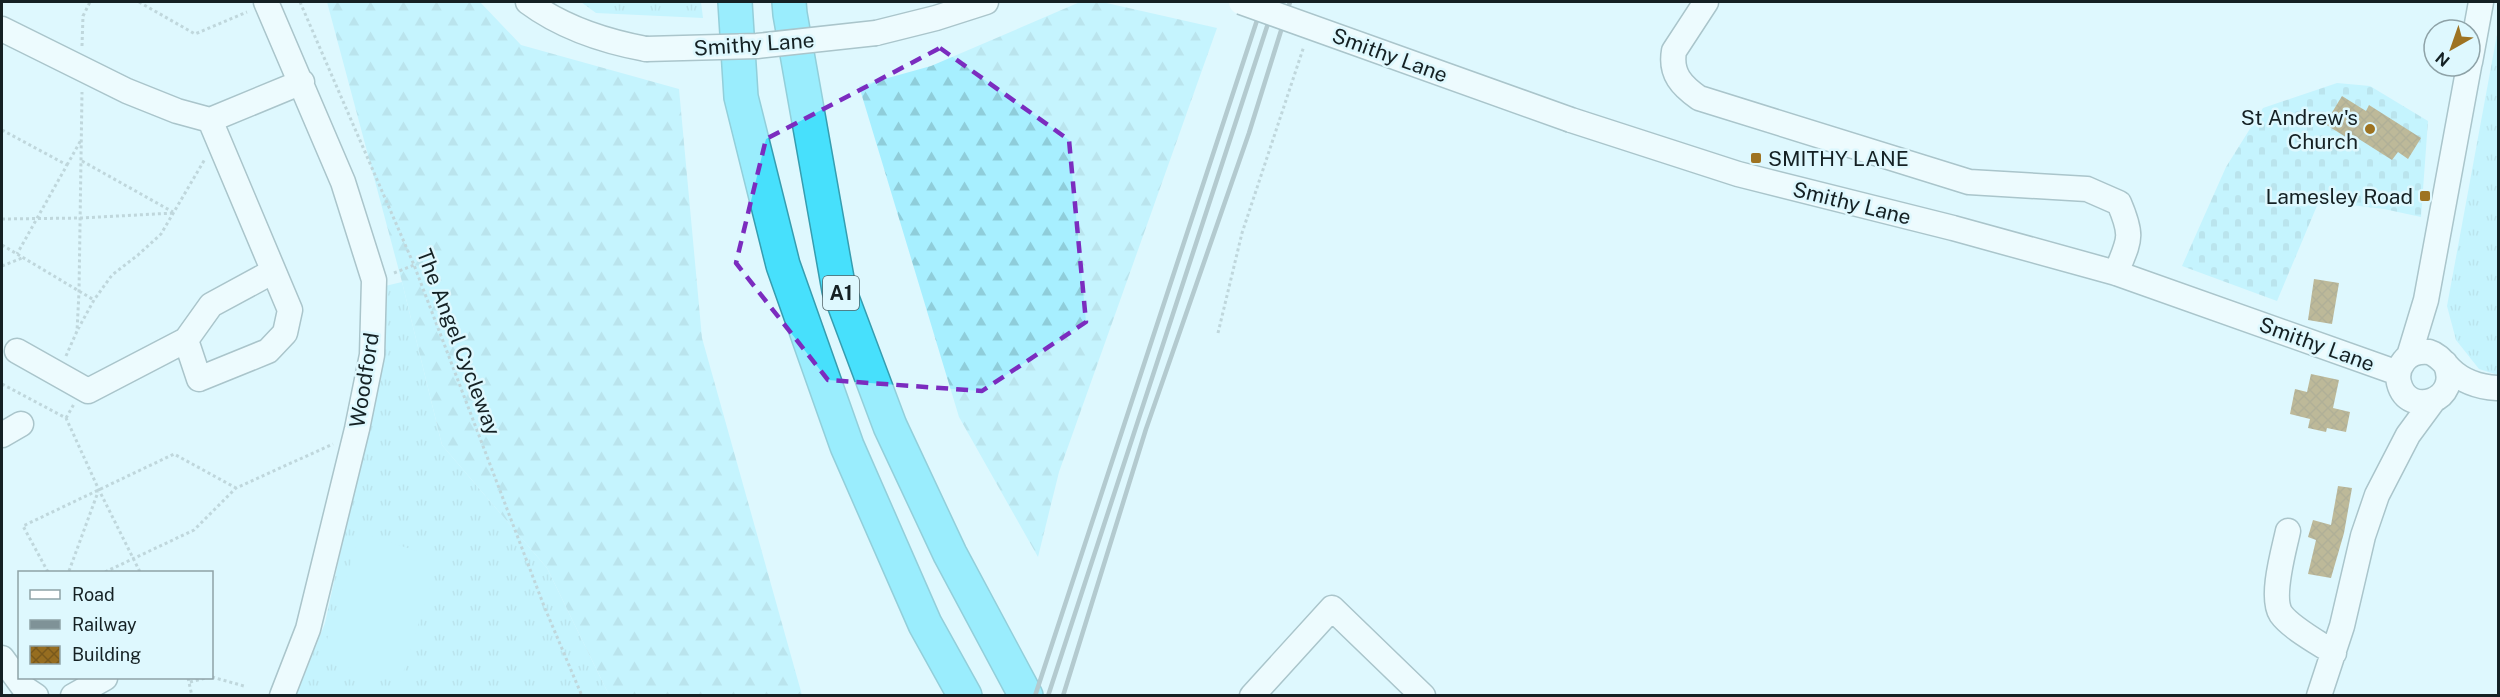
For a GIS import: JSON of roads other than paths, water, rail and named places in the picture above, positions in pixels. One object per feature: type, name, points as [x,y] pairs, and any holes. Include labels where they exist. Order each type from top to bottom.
[{"type":"highway","name":"A1","points":[[735,2],[741,97],[783,265],[847,446],[926,624],[965,696]]},
{"type":"highway","name":"A1","points":[[789,2],[789,14],[839,290],[891,426],[950,554],[1026,696]]},
{"type":"street","name":"Smithy Lane","points":[[528,2],[556,20],[600,39],[646,49],[757,46],[876,33],[936,18],[986,2]]},
{"type":"street","name":"Smithy Lane","points":[[1241,2],[1571,120],[1738,174],[1953,228],[2116,273],[2404,364]]},
{"type":"street","points":[[1706,2],[1674,51],[1672,60],[1676,77],[1685,88],[1700,98],[1969,182],[2087,189],[2119,203],[2129,226],[2129,240],[2116,273]]},
{"type":"street","points":[[2478,18],[2481,2]]},
{"type":"street","name":"Woodford","points":[[257,7],[302,82],[343,182],[374,280],[372,355],[356,433],[308,629],[282,696]]},
{"type":"street","points":[[2,29],[127,91],[214,128],[272,272],[290,310],[285,333],[268,351],[199,379],[186,340]]},
{"type":"street","points":[[2467,78],[2426,300],[2399,384],[2408,397],[2417,402],[2498,388]]},
{"type":"street","points":[[214,128],[302,82]]},
{"type":"street","points":[[17,351],[88,391],[186,340],[211,305],[272,272]]},
{"type":"street","points":[[2400,448],[2449,379],[2441,360],[2426,300]]},
{"type":"street","points":[[2404,364],[2421,352],[2441,360],[2467,381],[2498,388]]},
{"type":"street","points":[[2319,696],[2334,653],[2370,515],[2400,448],[2407,422],[2408,397]]},
{"type":"street","points":[[2288,531],[2279,570],[2277,604],[2281,614],[2290,623],[2334,653]]},
{"type":"street","points":[[1252,696],[1332,608],[1423,696]]},
{"type":"street","points":[[9,662],[18,678]]},
{"type":"street","points":[[19,679],[24,688],[36,696]]},
{"type":"street","points":[[73,696],[103,679]]},
{"type":"railway","points":[[1035,696],[1263,2]]},
{"type":"railway","points":[[1048,696],[1275,2]]},
{"type":"railway","points":[[1063,696],[1146,429],[1249,133],[1290,2]]},
{"type":"place","name":"St Andrew's Church","points":[[2370,129]]},
{"type":"place","name":"SMITHY LANE","points":[[1756,158]]},
{"type":"place","name":"Lamesley Road","points":[[2425,196]]}]
